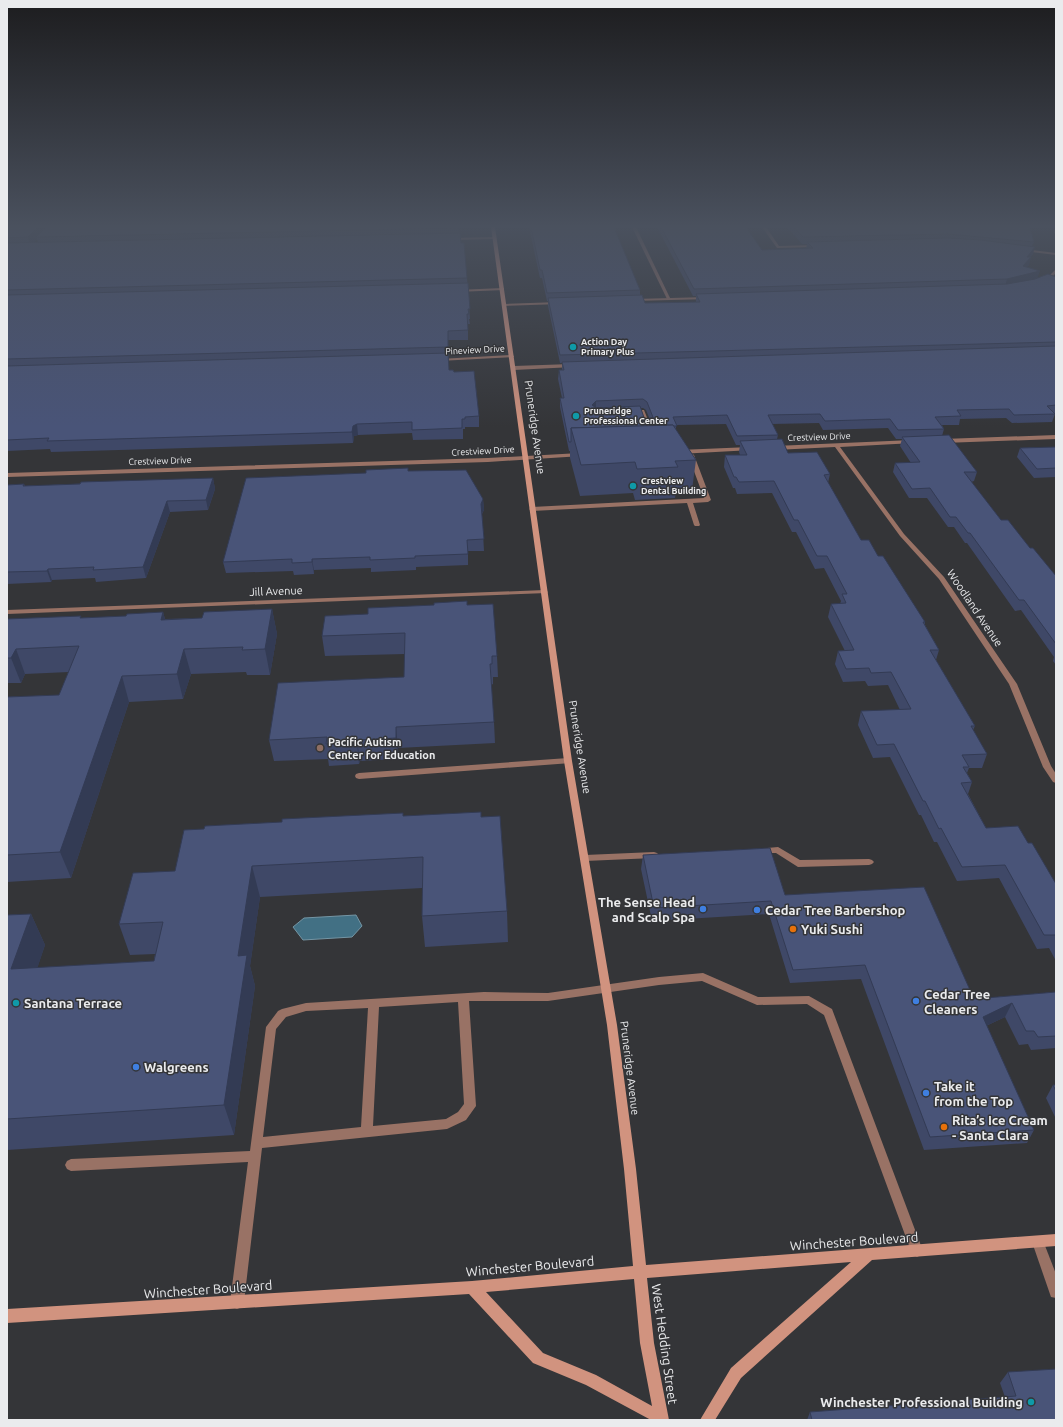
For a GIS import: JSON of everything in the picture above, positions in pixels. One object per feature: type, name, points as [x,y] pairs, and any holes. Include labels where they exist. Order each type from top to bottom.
[{"type":"main road","name":"Pruneridge Avenue","points":[[503,294],[568,761],[612,1025],[629,1162],[640,1272]]},
{"type":"main road","name":"Winchester Boulevard","points":[[7,1316],[472,1287],[640,1272],[1056,1240]]},
{"type":"main road","points":[[708,1420],[736,1373],[869,1255]]},
{"type":"main road","name":"West Hedding Street","points":[[640,1272],[647,1343],[662,1419]]},
{"type":"main road","points":[[472,1287],[538,1358],[591,1380],[662,1419]]},
{"type":"street","points":[[666,294],[669,299]]},
{"type":"street","points":[[626,300],[714,298]]},
{"type":"street","points":[[504,305],[564,303]]},
{"type":"street","name":"Pineview Drive","points":[[430,360],[512,356]]},
{"type":"street","name":"Pineview Drive","points":[[514,368],[580,366]]},
{"type":"street","points":[[626,412],[642,411],[654,444]]},
{"type":"street","points":[[938,441],[1056,437]]},
{"type":"street","name":"Crestview Drive","points":[[766,448],[922,442]]},
{"type":"street","name":"Woodland Avenue","points":[[836,445],[902,534],[942,578],[1013,684],[1047,767],[1056,780]]},
{"type":"street","points":[[670,452],[759,448]]},
{"type":"street","points":[[532,509],[708,500],[690,451]]},
{"type":"street","name":"Crestview Drive","points":[[7,475],[526,458],[589,454]]},
{"type":"street","points":[[689,501],[697,525]]},
{"type":"street","name":"Jill Avenue","points":[[7,612],[545,592]]},
{"type":"street","points":[[359,776],[568,761]]},
{"type":"street","points":[[754,851],[778,850],[798,864],[868,862]]},
{"type":"street","points":[[585,858],[660,855]]},
{"type":"street","points":[[238,1302],[271,1027],[282,1014],[306,1007],[463,997],[548,997],[605,990],[658,981],[703,977],[756,1001],[809,1000],[828,1012],[917,1251]]},
{"type":"street","points":[[257,1143],[447,1124],[462,1116],[470,1106],[463,997]]},
{"type":"street","points":[[367,1132],[374,1003]]},
{"type":"street","points":[[71,1165],[255,1156]]},
{"type":"street","points":[[1038,1242],[1056,1292]]},
{"type":"water","points":[[356,915],[362,926],[352,937],[303,940],[293,927],[304,918]]},
{"type":"building","points":[[61,294],[469,294],[470,309],[468,309],[469,314],[467,314],[468,330],[448,331],[448,347],[7,359],[7,295]]},
{"type":"building","points":[[696,294],[1056,294],[1056,342],[560,355],[548,298],[642,295],[645,303],[700,302]]},
{"type":"building","points":[[1056,346],[1056,405],[1047,406],[1055,414],[1014,415],[1009,409],[957,410],[961,416],[935,417],[944,429],[898,430],[890,419],[825,421],[820,414],[768,415],[778,435],[737,436],[727,415],[673,417],[677,426],[656,425],[647,402],[643,399],[596,401],[592,405],[596,408],[640,406],[647,426],[571,428],[571,442],[569,442],[560,398],[564,398],[559,370],[564,370],[562,362]]},
{"type":"building","points":[[448,353],[449,370],[453,370],[454,372],[474,371],[479,416],[465,417],[465,419],[462,419],[462,428],[412,430],[412,422],[357,424],[353,426],[352,432],[47,441],[49,438],[7,440],[7,366]]},
{"type":"building","points":[[673,425],[696,460],[675,461],[678,467],[637,469],[635,462],[581,465],[571,428]]},
{"type":"building","points":[[949,435],[977,472],[964,472],[1001,520],[1008,520],[1030,548],[1033,548],[1056,576],[1056,644],[1024,600],[1019,600],[970,533],[968,533],[956,517],[950,517],[930,488],[912,489],[895,463],[920,462],[902,437]]},
{"type":"building","points":[[782,439],[788,453],[817,452],[830,474],[824,475],[861,540],[869,540],[878,556],[883,556],[925,622],[923,622],[939,650],[930,650],[975,726],[971,726],[987,754],[962,755],[969,767],[963,767],[972,782],[961,783],[986,828],[1018,826],[1028,843],[1032,843],[1056,884],[1056,935],[1044,935],[1005,865],[962,867],[941,828],[939,829],[925,801],[923,801],[894,744],[877,745],[861,711],[911,709],[891,672],[871,673],[869,668],[846,669],[838,651],[854,650],[831,604],[846,603],[842,594],[847,594],[827,556],[817,556],[798,520],[794,520],[774,481],[739,482],[736,477],[734,477],[725,455],[747,455],[740,441]]},
{"type":"building","points":[[1056,447],[1056,468],[1037,469],[1020,448]]},
{"type":"building","points":[[408,468],[408,471],[466,470],[483,499],[481,504],[484,539],[467,540],[468,554],[415,556],[415,558],[370,560],[370,557],[312,559],[312,562],[292,563],[292,559],[223,562],[246,478],[366,473],[366,470]]},
{"type":"building","points":[[213,478],[206,500],[167,501],[143,567],[93,570],[94,567],[48,569],[47,571],[7,572],[7,485],[24,484],[23,486],[80,484],[81,482]]},
{"type":"building","points":[[467,601],[467,605],[493,604],[497,656],[492,656],[492,664],[490,664],[494,722],[396,727],[396,738],[357,740],[357,743],[326,744],[327,737],[269,740],[278,683],[404,677],[405,633],[322,636],[325,616],[368,614],[368,608],[434,605],[434,603]]},
{"type":"building","points":[[272,609],[265,649],[242,650],[243,647],[184,649],[177,674],[122,676],[60,852],[7,855],[7,697],[59,695],[79,646],[16,649],[11,658],[7,658],[7,619],[126,616],[127,614],[163,612],[161,620],[202,618],[204,612]]},
{"type":"building","points":[[481,812],[481,817],[500,816],[507,911],[422,916],[423,857],[252,866],[238,956],[247,955],[224,1105],[7,1119],[7,915],[31,914],[11,969],[154,961],[163,922],[119,924],[133,873],[175,871],[184,830],[204,829],[205,826],[282,822],[282,819],[403,813],[403,816]]},
{"type":"building","points":[[770,848],[785,895],[924,887],[974,999],[1056,992],[1056,1036],[1038,1037],[1034,1031],[1026,1031],[1012,1003],[983,1017],[1034,1130],[930,1137],[865,965],[793,970],[771,901],[654,908],[643,855]]},
{"type":"building","points":[[1056,1369],[1056,1420],[812,1420],[810,1412],[1016,1396],[1008,1372]]},
{"type":"place","name":"Action Day Primary Plus","points":[[573,347]]},
{"type":"place","name":"Pruneridge Professional Center","points":[[576,416]]},
{"type":"place","name":"Crestview Dental Building","points":[[633,486]]},
{"type":"place","name":"Pacific Autism Center for Education","points":[[320,748]]},
{"type":"place","name":"The Sense Head and Scalp Spa","points":[[703,909]]},
{"type":"place","name":"Cedar Tree Barbershop","points":[[757,910]]},
{"type":"place","name":"Yuki Sushi","points":[[793,929]]},
{"type":"place","name":"Cedar Tree Cleaners","points":[[916,1001]]},
{"type":"place","name":"Santana Terrace","points":[[16,1003]]},
{"type":"place","name":"Walgreens","points":[[136,1067]]},
{"type":"place","name":"Take it from the Top","points":[[926,1093]]},
{"type":"place","name":"Rita’s Ice Cream - Santa Clara","points":[[944,1127]]},
{"type":"place","name":"Winchester Professional Building","points":[[1031,1402]]}]
